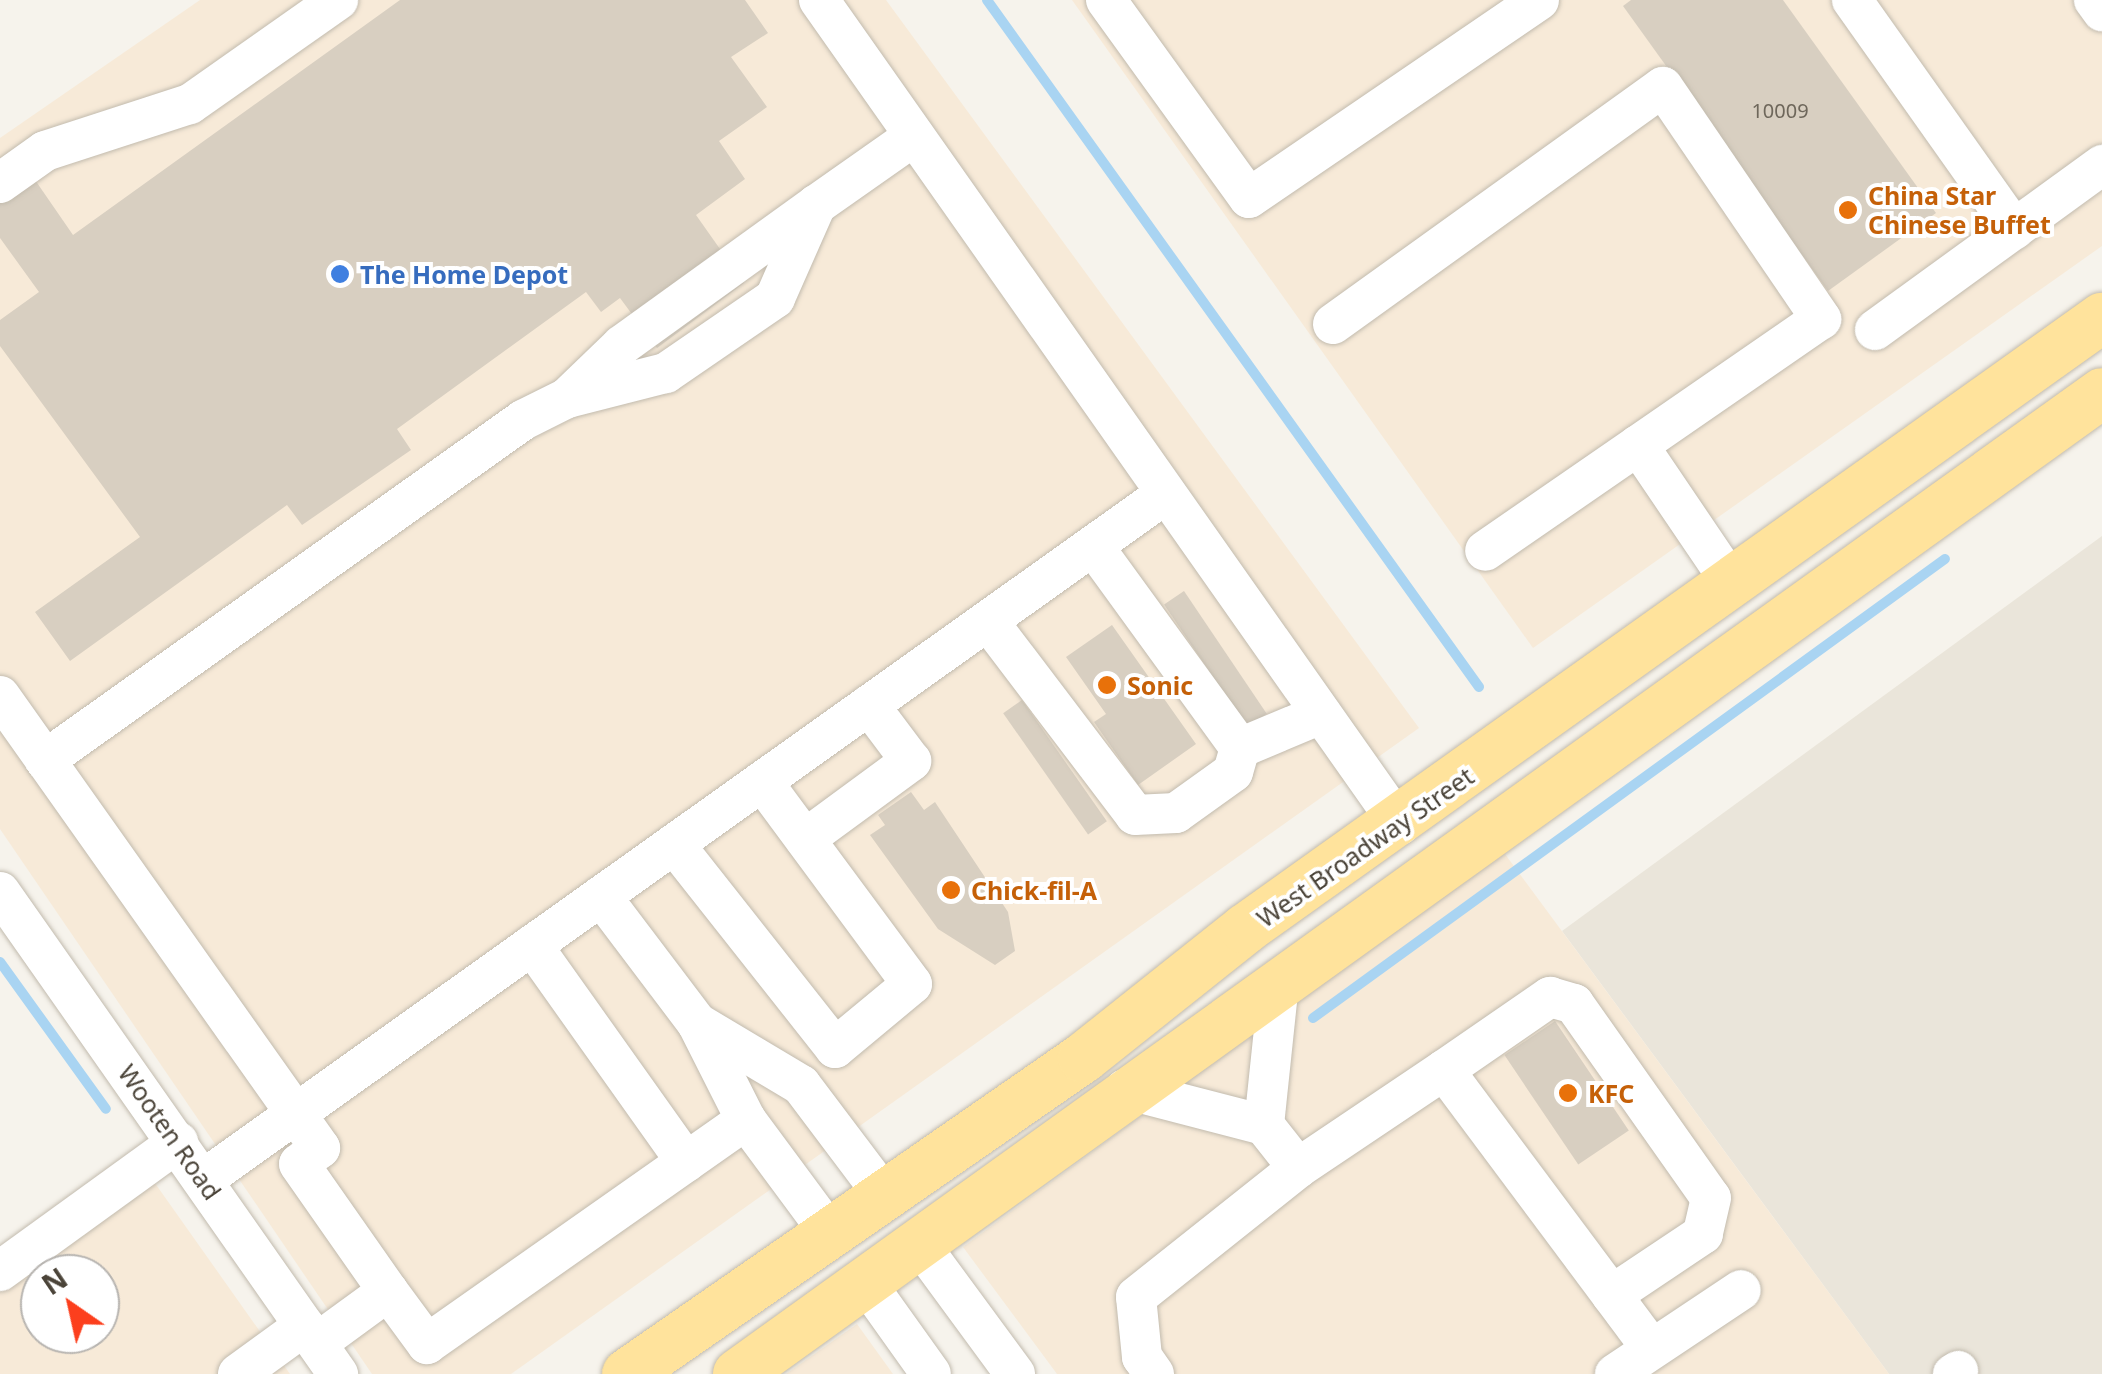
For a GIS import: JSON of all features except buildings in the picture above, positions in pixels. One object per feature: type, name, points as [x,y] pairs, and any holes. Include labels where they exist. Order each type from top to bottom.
[{"type":"main road","name":"West Broadway Street","points":[[627,1374],[1400,825],[2102,318]]},
{"type":"main road","points":[[738,1374],[1125,1089],[1279,983],[2102,393]]},
{"type":"main road","points":[[1979,409],[2014,458]]},
{"type":"main road","points":[[883,1194],[918,1242]]},
{"type":"main road","points":[[829,1232],[864,1280]]},
{"type":"street","points":[[0,183],[44,151],[190,104],[338,0]]},
{"type":"street","points":[[819,0],[1400,825]]},
{"type":"street","points":[[1106,0],[1249,198],[1539,0]]},
{"type":"street","points":[[1852,0],[2014,228]]},
{"type":"street","points":[[2094,0],[2102,11]]},
{"type":"street","points":[[1334,324],[1663,87],[1821,318],[1485,551]]},
{"type":"street","points":[[45,760],[522,420],[567,398],[666,373],[775,298],[816,205],[914,136]]},
{"type":"street","points":[[1875,330],[2014,228],[2099,172]]},
{"type":"street","points":[[1638,445],[1732,584]]},
{"type":"street","points":[[204,1179],[1164,494]]},
{"type":"street","points":[[1093,546],[1240,748]]},
{"type":"street","points":[[988,621],[1135,815],[1176,813],[1233,772],[1240,748]]},
{"type":"street","points":[[0,696],[320,1148],[299,1164],[428,1344],[746,1120]]},
{"type":"street","points":[[805,839],[911,761],[869,705]]},
{"type":"street","points":[[1240,748],[1321,714]]},
{"type":"street","points":[[674,844],[835,1048],[912,984],[762,782]]},
{"type":"street","points":[[601,896],[697,1024],[746,1120],[829,1232]]},
{"type":"street","name":"Wooten Road","points":[[5,910],[178,1142],[320,1348]]},
{"type":"street","points":[[532,946],[686,1162]]},
{"type":"street","points":[[1264,1125],[1279,983]]},
{"type":"street","points":[[1154,1374],[1142,1357],[1136,1297],[1298,1168],[1550,997],[1574,1004],[1711,1198],[1703,1234],[1612,1296]]},
{"type":"street","points":[[697,1024],[800,1085],[883,1194]]},
{"type":"street","points":[[1444,1070],[1651,1348]]},
{"type":"street","points":[[1125,1089],[1264,1125],[1298,1168]]},
{"type":"street","points":[[0,1271],[178,1142]]},
{"type":"street","points":[[918,1242],[1015,1374]]},
{"type":"street","points":[[864,1280],[930,1374]]},
{"type":"street","points":[[1615,1374],[1741,1290]]},
{"type":"street","points":[[238,1374],[320,1348],[388,1291]]},
{"type":"shaded area","points":[[200,0],[886,0],[1419,728],[511,1374],[372,1374],[0,829],[0,138]]},
{"type":"shaded area","points":[[1072,0],[2102,0],[2102,246],[1533,648]]},
{"type":"shaded area","points":[[2102,536],[2102,1374],[1889,1374],[1562,931]]},
{"type":"shaded area","points":[[1502,850],[1889,1374],[1057,1374],[963,1247]]},
{"type":"shaded area","points":[[140,1162],[290,1374],[0,1374],[0,1259]]},
{"type":"shaded area","points":[[857,1324],[893,1374],[786,1374]]},
{"type":"waterway","points":[[987,0],[1479,687]]},
{"type":"waterway","points":[[1313,1018],[1945,559]]},
{"type":"waterway","points":[[0,962],[106,1109]]},
{"type":"place","name":"China Star Chinese Buffet","points":[[1848,210]]},
{"type":"place","name":"The Home Depot","points":[[340,274]]},
{"type":"place","name":"Sonic","points":[[1107,685]]},
{"type":"place","name":"Chick-fil-A","points":[[951,890]]},
{"type":"place","name":"KFC","points":[[1568,1093]]}]
